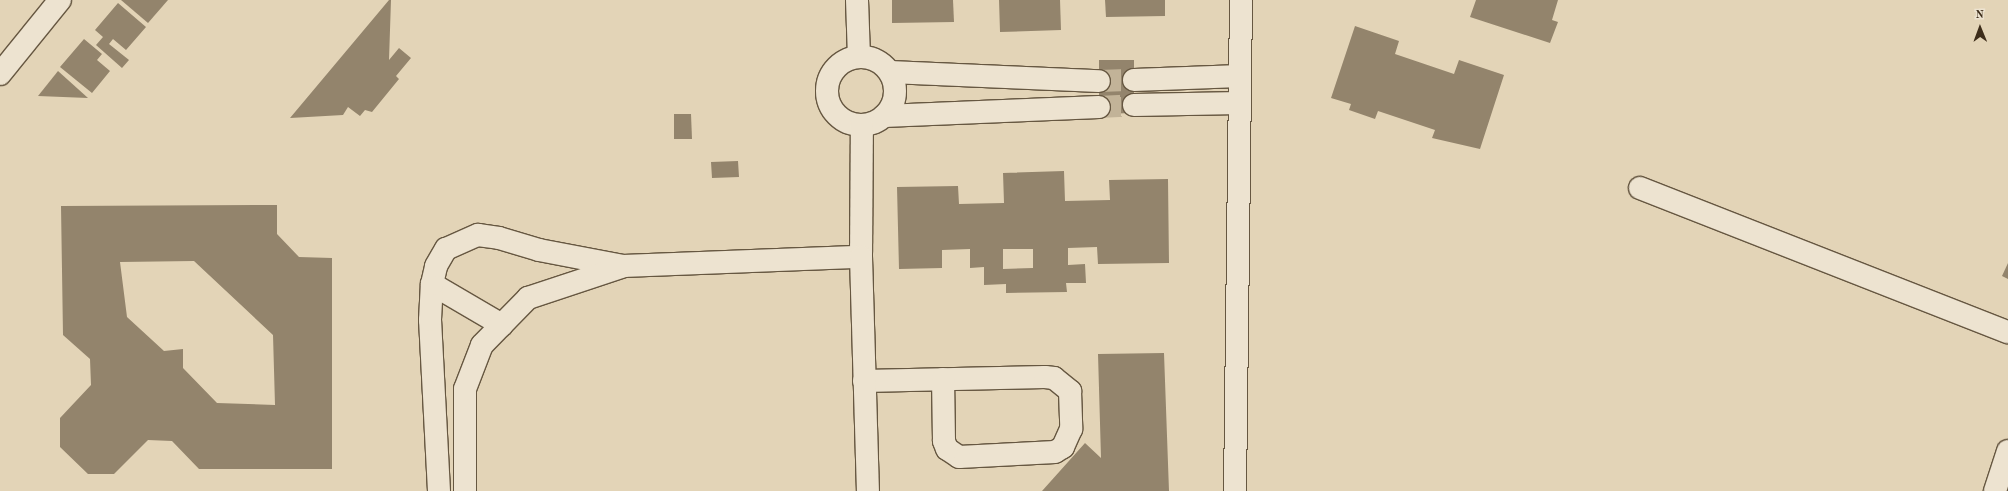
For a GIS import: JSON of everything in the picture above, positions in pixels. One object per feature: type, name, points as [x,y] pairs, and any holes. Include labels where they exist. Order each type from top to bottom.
[{"type":"street","points":[[0,74],[60,0]]},
{"type":"street","points":[[857,0],[859,56]]},
{"type":"street","points":[[1235,491],[1241,0]]},
{"type":"street","points":[[859,56],[882,63],[890,72],[895,95],[892,106],[884,116],[874,122],[862,125],[850,124],[836,114],[827,98],[827,86],[830,75],[847,59],[859,56]]},
{"type":"street","points":[[890,72],[1099,81]]},
{"type":"street","points":[[1134,80],[1240,76]]},
{"type":"street","points":[[1134,106],[1240,103]]},
{"type":"street","points":[[884,116],[1099,106]]},
{"type":"street","points":[[862,125],[860,258],[868,491]]},
{"type":"street","points":[[1640,188],[2008,332]]},
{"type":"street","points":[[439,491],[430,320],[432,284],[436,266],[446,249],[478,235],[499,238],[539,250],[623,266],[860,258]]},
{"type":"street","points":[[465,491],[465,389],[482,345],[528,298],[623,266]]},
{"type":"street","points":[[432,284],[502,325]]},
{"type":"street","points":[[864,381],[942,379],[1045,377],[1059,380],[1070,391],[1072,429],[1063,447],[1055,452],[959,457],[947,450],[944,441],[942,379]]},
{"type":"street","points":[[1995,491],[2008,450]]},
{"type":"building","points":[[121,0],[168,0],[148,23]]},
{"type":"building","points":[[389,0],[391,0],[389,60],[399,48],[411,58],[396,76],[399,79],[372,112],[365,110],[360,116],[348,107],[343,115],[290,118]]},
{"type":"building","points":[[892,0],[953,0],[954,22],[892,23]]},
{"type":"building","points":[[999,0],[1060,0],[1061,30],[1000,32]]},
{"type":"building","points":[[1105,0],[1165,0],[1165,16],[1106,17]]},
{"type":"building","points":[[1476,0],[1558,0],[1552,20],[1558,22],[1550,43],[1470,17]]},
{"type":"building","points":[[118,3],[146,27],[126,50],[113,39],[109,44],[129,60],[122,68],[96,45],[103,37],[95,30]]},
{"type":"building","points":[[1355,26],[1399,41],[1395,54],[1454,74],[1459,60],[1504,75],[1480,149],[1432,138],[1435,130],[1378,111],[1375,119],[1349,110],[1351,104],[1331,98]]},
{"type":"building","points":[[84,39],[102,54],[97,60],[110,71],[92,93],[60,67]]},
{"type":"building","points":[[1099,60],[1134,60],[1134,113],[1099,114]]},
{"type":"building","points":[[58,71],[88,98],[38,96]]},
{"type":"building","points":[[674,114],[691,114],[692,139],[674,139]]},
{"type":"building","points":[[738,161],[739,177],[712,178],[711,162]]},
{"type":"building","points":[[1064,171],[1065,201],[1110,200],[1109,180],[1168,179],[1169,263],[1098,264],[1097,247],[1068,248],[1068,265],[1085,264],[1086,283],[1066,283],[1067,292],[1006,293],[1006,284],[984,285],[984,267],[970,268],[970,249],[942,250],[942,268],[899,269],[897,187],[958,186],[959,204],[1004,203],[1003,173]],"holes":[[[1003,249],[1033,249],[1033,268],[1003,269]]]},
{"type":"building","points":[[277,205],[277,234],[299,257],[332,258],[332,469],[199,469],[172,441],[148,440],[114,474],[88,474],[60,447],[60,418],[91,385],[90,359],[63,335],[61,206]],"holes":[[[194,261],[273,335],[275,405],[217,403],[183,368],[183,349],[164,351],[127,317],[120,262]]]},
{"type":"building","points":[[2008,263],[2008,279],[2002,276]]},
{"type":"building","points":[[1164,353],[1169,491],[1042,491],[1085,443],[1101,458],[1098,354]]},
{"type":"tunnel","points":[[1099,81],[1134,80]]},
{"type":"tunnel","points":[[1099,107],[1134,105]]}]
